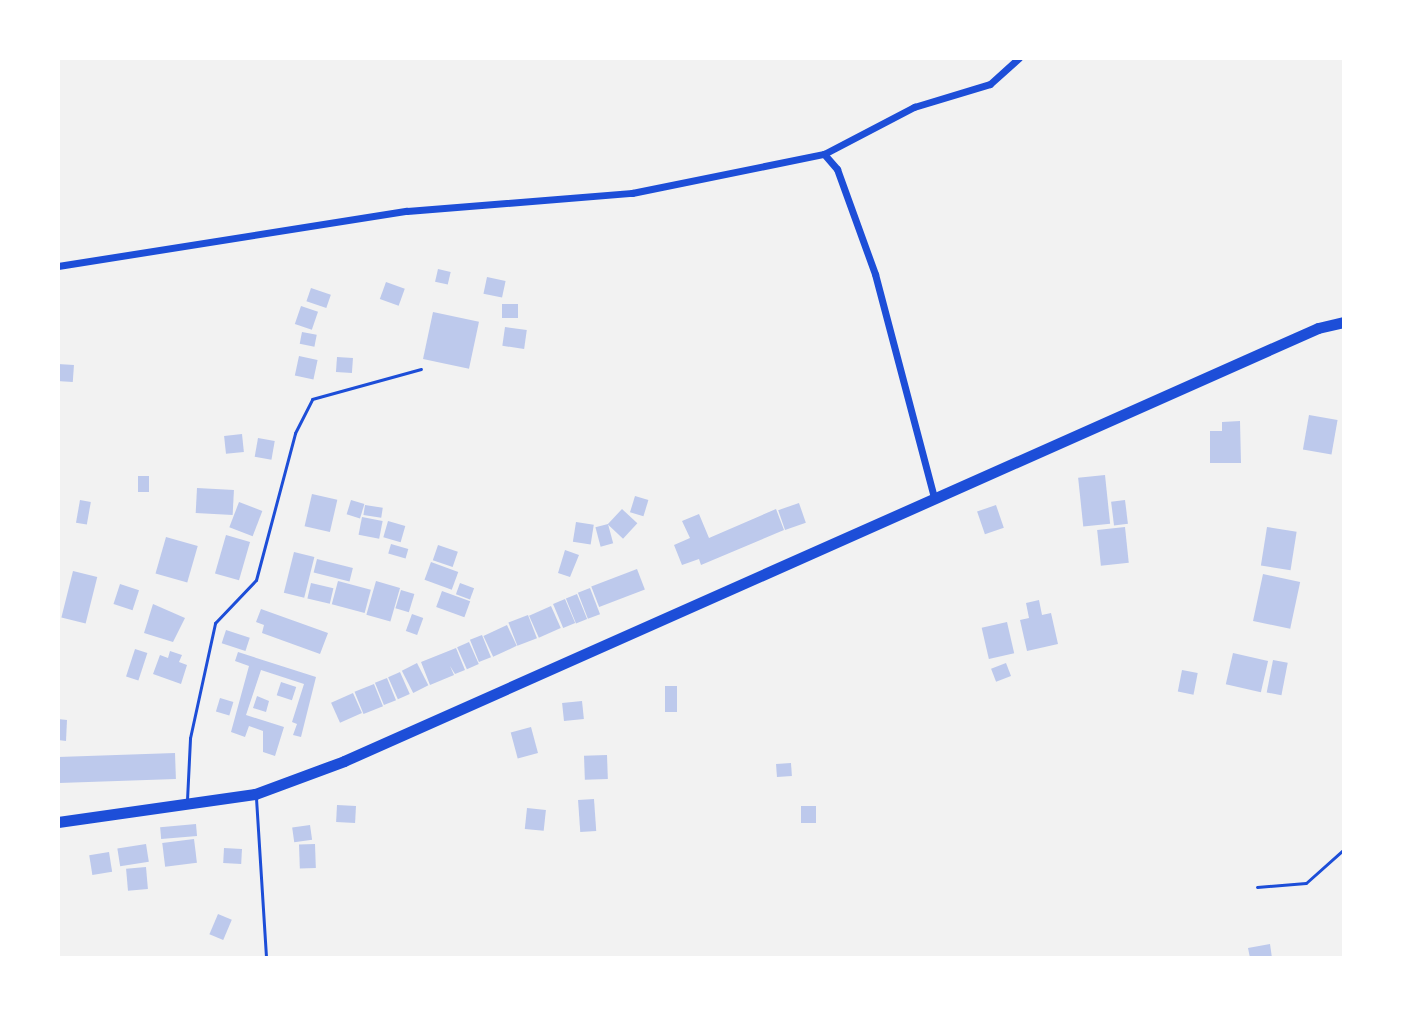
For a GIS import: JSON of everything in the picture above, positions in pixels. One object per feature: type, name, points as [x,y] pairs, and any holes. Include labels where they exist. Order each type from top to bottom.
[{"type":"main road","points":[[58,822],[255,794],[344,761],[1318,328],[1344,322]]},
{"type":"street","points":[[58,266],[407,211],[632,193],[824,154],[914,107],[990,84],[1019,58]]},
{"type":"street","points":[[824,154],[837,169],[875,274],[934,497]]},
{"type":"lane","points":[[187,804],[190,738],[215,623],[256,580],[295,433],[312,399],[421,369]]},
{"type":"lane","points":[[255,794],[266,958]]},
{"type":"lane","points":[[1257,887],[1306,883],[1344,849]]},
{"type":"building","points":[[438,269],[451,272],[448,285],[435,282]]},
{"type":"building","points":[[487,277],[506,281],[502,298],[483,294]]},
{"type":"building","points":[[386,282],[405,289],[399,306],[380,299]]},
{"type":"building","points":[[311,288],[331,295],[326,308],[306,301]]},
{"type":"building","points":[[502,304],[518,304],[518,318],[502,318]]},
{"type":"building","points":[[301,306],[318,312],[312,330],[295,324]]},
{"type":"building","points":[[433,312],[479,322],[469,369],[423,359]]},
{"type":"building","points":[[505,327],[527,330],[524,349],[502,346]]},
{"type":"building","points":[[302,332],[317,335],[314,347],[300,344]]},
{"type":"building","points":[[299,356],[318,360],[313,380],[295,376]]},
{"type":"building","points":[[337,357],[353,358],[352,373],[336,372]]},
{"type":"building","points":[[58,364],[74,365],[73,382],[58,381]]},
{"type":"building","points":[[1309,415],[1338,420],[1331,455],[1303,449]]},
{"type":"building","points":[[1240,421],[1241,463],[1210,463],[1210,431],[1222,431],[1222,422]]},
{"type":"building","points":[[242,434],[244,452],[226,454],[224,436]]},
{"type":"building","points":[[258,438],[275,441],[271,460],[255,457]]},
{"type":"building","points":[[1105,475],[1110,524],[1083,527],[1078,478]]},
{"type":"building","points":[[138,476],[149,476],[149,492],[138,492]]},
{"type":"building","points":[[197,488],[234,490],[233,515],[196,513]]},
{"type":"building","points":[[312,494],[337,500],[330,532],[305,526]]},
{"type":"building","points":[[635,496],[648,500],[643,516],[630,512]]},
{"type":"building","points":[[80,500],[91,502],[87,525],[76,523]]},
{"type":"building","points":[[351,500],[364,504],[360,518],[347,514]]},
{"type":"building","points":[[1125,500],[1128,524],[1114,526],[1111,502]]},
{"type":"building","points":[[239,502],[262,511],[253,536],[229,527]]},
{"type":"building","points":[[799,503],[806,523],[785,530],[778,510]]},
{"type":"building","points":[[365,505],[383,508],[381,518],[363,515]]},
{"type":"building","points":[[996,505],[1004,528],[985,534],[977,512]]},
{"type":"building","points":[[622,509],[637,523],[623,539],[608,524]]},
{"type":"building","points":[[776,509],[784,530],[701,565],[699,559],[682,565],[674,545],[690,538],[682,521],[699,514],[709,538]]},
{"type":"building","points":[[362,517],[383,521],[379,539],[359,535]]},
{"type":"building","points":[[388,521],[405,526],[401,542],[383,537]]},
{"type":"building","points":[[576,522],[594,525],[591,545],[573,542]]},
{"type":"building","points":[[608,524],[613,543],[601,547],[595,527]]},
{"type":"building","points":[[1125,527],[1129,563],[1101,566],[1097,530]]},
{"type":"building","points":[[1267,527],[1297,532],[1291,570],[1261,566]]},
{"type":"building","points":[[226,535],[250,542],[239,580],[215,573]]},
{"type":"building","points":[[166,537],[198,546],[187,583],[156,574]]},
{"type":"building","points":[[391,544],[408,549],[406,559],[388,554]]},
{"type":"building","points":[[438,545],[458,552],[453,567],[433,560]]},
{"type":"building","points":[[565,550],[579,555],[570,577],[558,573]]},
{"type":"building","points":[[294,552],[314,557],[304,598],[284,593]]},
{"type":"building","points":[[317,559],[353,568],[350,582],[314,573]]},
{"type":"building","points":[[431,562],[458,572],[452,590],[425,580]]},
{"type":"building","points":[[637,569],[645,590],[599,607],[591,587]]},
{"type":"building","points":[[73,571],[97,577],[86,624],[61,618]]},
{"type":"building","points":[[1263,574],[1300,582],[1290,629],[1253,621]]},
{"type":"building","points":[[338,581],[371,590],[365,613],[332,604]]},
{"type":"building","points":[[376,581],[400,588],[390,622],[366,615]]},
{"type":"building","points":[[311,583],[333,588],[330,604],[307,599]]},
{"type":"building","points":[[460,583],[474,588],[470,599],[456,594]]},
{"type":"building","points":[[120,584],[139,590],[133,610],[114,604]]},
{"type":"building","points":[[590,588],[600,614],[588,619],[578,593]]},
{"type":"building","points":[[401,590],[414,594],[409,612],[395,608]]},
{"type":"building","points":[[442,591],[470,601],[464,617],[436,607]]},
{"type":"building","points":[[577,594],[587,619],[576,624],[566,598]]},
{"type":"building","points":[[565,599],[575,623],[563,628],[553,604]]},
{"type":"building","points":[[1039,600],[1042,615],[1051,613],[1058,644],[1027,651],[1020,620],[1029,618],[1026,603]]},
{"type":"building","points":[[153,604],[185,618],[173,642],[144,633]]},
{"type":"building","points":[[551,606],[561,628],[539,638],[529,616]]},
{"type":"building","points":[[261,609],[328,633],[320,654],[262,633],[264,625],[256,622]]},
{"type":"building","points":[[412,614],[423,618],[417,635],[406,631]]},
{"type":"building","points":[[528,615],[537,638],[517,646],[508,623]]},
{"type":"building","points":[[1007,622],[1014,653],[989,659],[982,628]]},
{"type":"building","points":[[507,625],[517,646],[493,657],[483,636]]},
{"type":"building","points":[[226,630],[250,638],[245,651],[222,643]]},
{"type":"building","points":[[482,635],[491,657],[479,662],[470,640]]},
{"type":"building","points":[[469,642],[479,664],[467,669],[457,647]]},
{"type":"building","points":[[456,648],[465,670],[455,674],[450,666],[454,675],[430,685],[421,662]]},
{"type":"building","points":[[135,649],[147,653],[138,681],[126,677]]},
{"type":"building","points":[[170,651],[182,655],[179,662],[187,665],[181,684],[153,674],[160,655],[168,658]]},
{"type":"building","points":[[238,652],[316,677],[301,737],[293,735],[297,724],[292,722],[304,684],[261,670],[246,715],[284,727],[275,756],[263,752],[263,731],[249,726],[245,737],[231,732],[249,666],[235,661]]},
{"type":"building","points":[[1233,653],[1268,661],[1261,692],[1226,684]]},
{"type":"building","points":[[1273,660],[1288,663],[1281,695],[1267,692]]},
{"type":"building","points":[[417,663],[428,685],[413,693],[402,671]]},
{"type":"building","points":[[1006,663],[1011,676],[996,682],[991,669]]},
{"type":"building","points":[[1182,670],[1198,673],[1194,695],[1178,692]]},
{"type":"building","points":[[400,672],[410,694],[398,699],[388,677]]},
{"type":"building","points":[[387,678],[396,700],[384,705],[375,683]]},
{"type":"building","points":[[281,682],[296,687],[292,700],[277,695]]},
{"type":"building","points":[[374,684],[383,706],[364,714],[355,692]]},
{"type":"building","points":[[665,686],[677,686],[677,712],[665,712]]},
{"type":"building","points":[[353,693],[362,713],[340,723],[331,703]]},
{"type":"building","points":[[257,696],[269,701],[266,712],[253,708]]},
{"type":"building","points":[[220,698],[233,702],[229,715],[216,711]]},
{"type":"building","points":[[582,701],[584,719],[564,721],[562,703]]},
{"type":"building","points":[[58,719],[67,720],[66,741],[58,740]]},
{"type":"building","points":[[531,727],[538,753],[518,759],[511,732]]},
{"type":"building","points":[[175,753],[176,779],[59,783],[58,757]]},
{"type":"building","points":[[607,755],[608,779],[585,780],[584,756]]},
{"type":"building","points":[[791,763],[792,776],[777,777],[776,764]]},
{"type":"building","points":[[594,799],[596,831],[580,832],[578,800]]},
{"type":"building","points":[[337,805],[356,806],[355,823],[336,822]]},
{"type":"building","points":[[801,806],[816,806],[816,823],[801,823]]},
{"type":"building","points":[[527,808],[546,810],[544,831],[525,829]]},
{"type":"building","points":[[196,824],[197,836],[161,839],[160,827]]},
{"type":"building","points":[[310,825],[312,840],[294,842],[292,828]]},
{"type":"building","points":[[194,839],[197,863],[165,867],[162,843]]},
{"type":"building","points":[[146,844],[149,862],[120,866],[117,849]]},
{"type":"building","points":[[315,844],[316,868],[300,869],[299,845]]},
{"type":"building","points":[[224,848],[242,849],[241,864],[223,863]]},
{"type":"building","points":[[109,852],[112,872],[92,875],[89,855]]},
{"type":"building","points":[[146,867],[148,889],[128,891],[126,869]]},
{"type":"building","points":[[218,914],[232,920],[223,940],[209,934]]},
{"type":"building","points":[[1270,944],[1272,958],[1250,958],[1248,948]]}]
